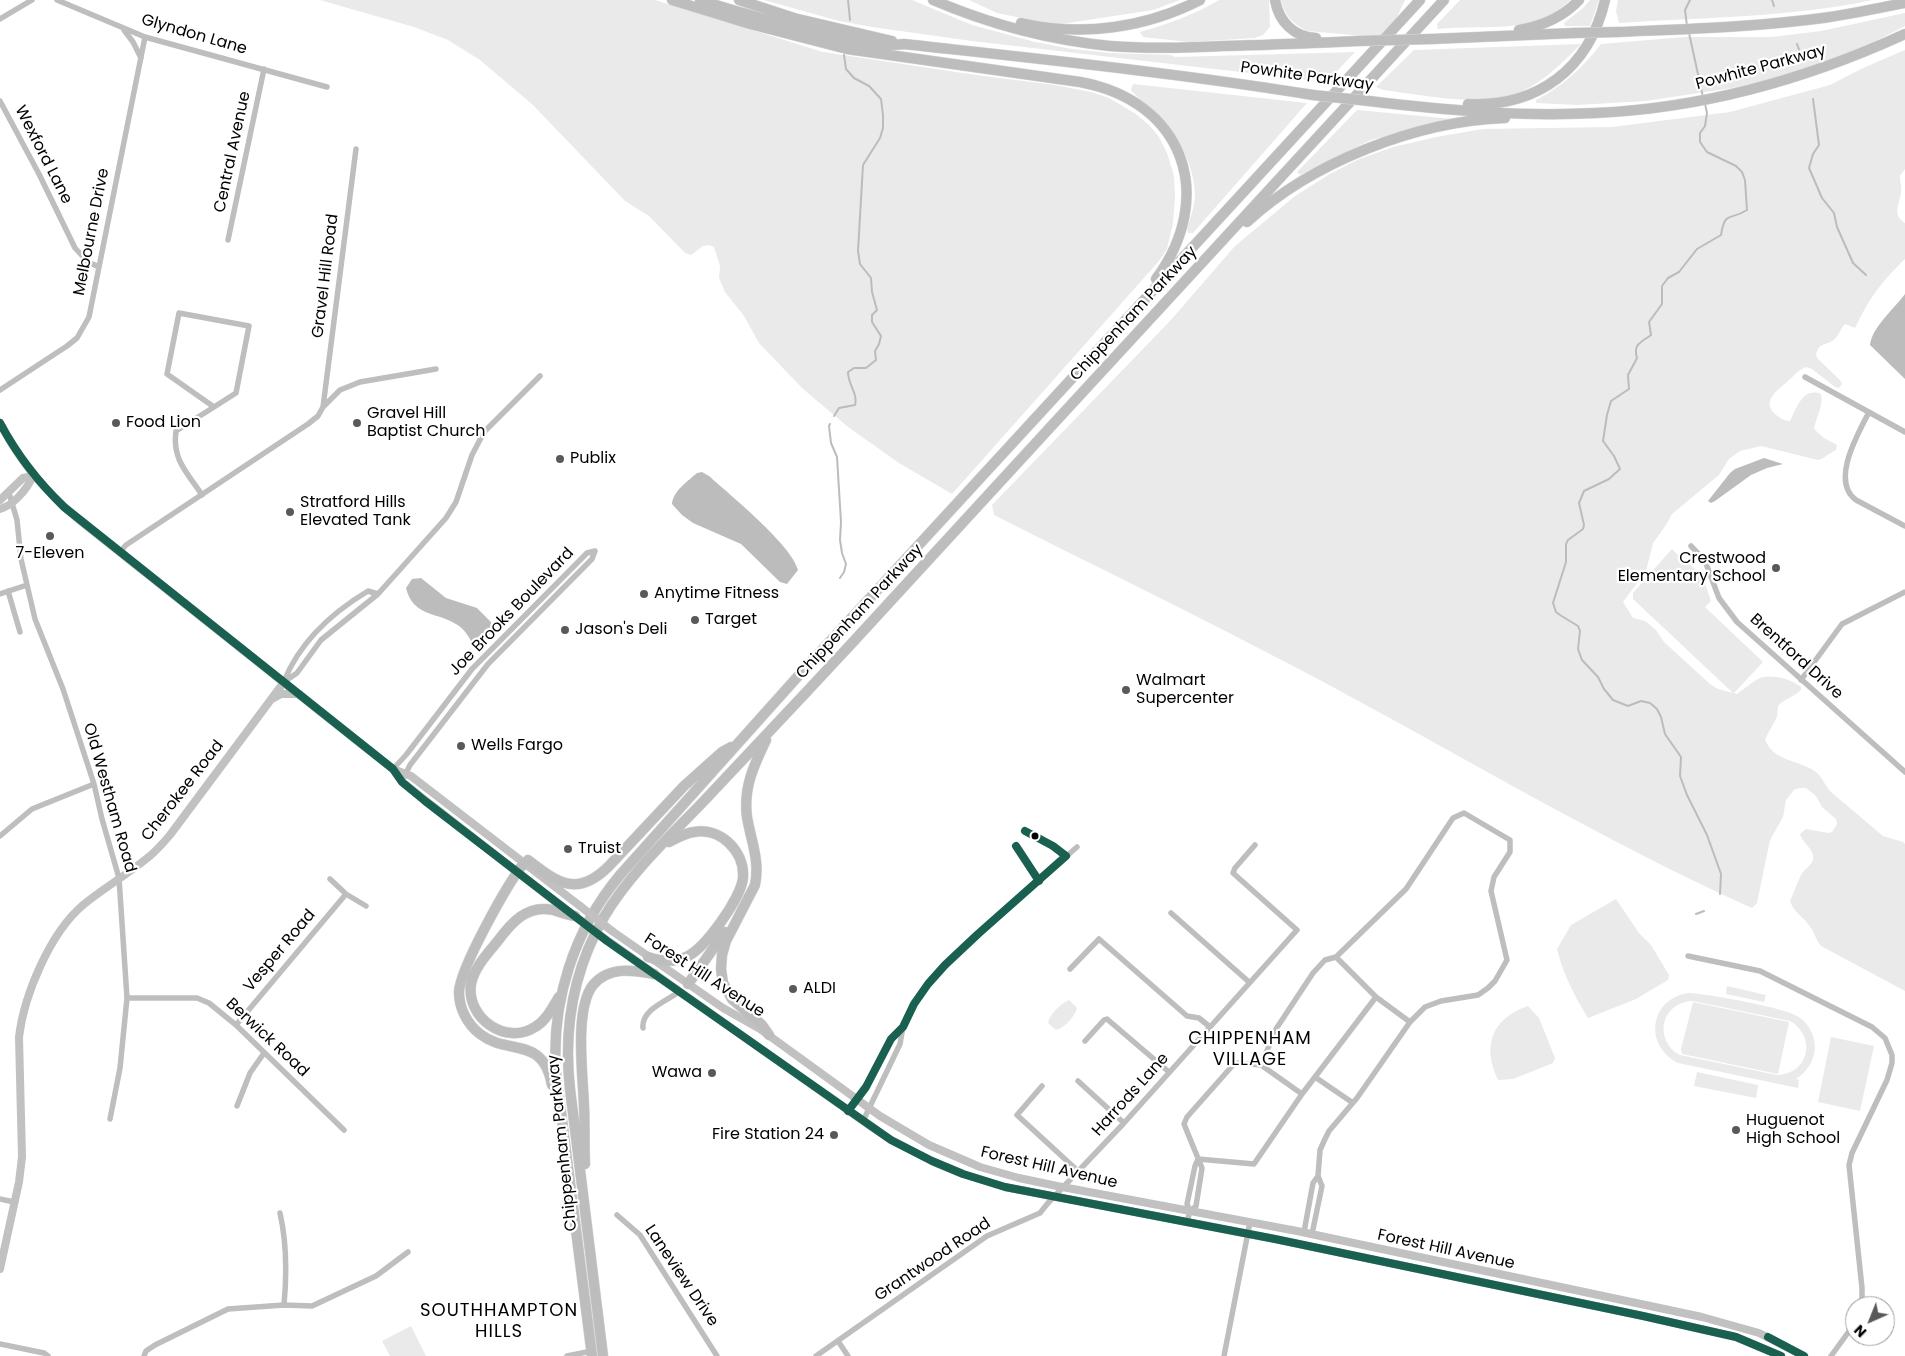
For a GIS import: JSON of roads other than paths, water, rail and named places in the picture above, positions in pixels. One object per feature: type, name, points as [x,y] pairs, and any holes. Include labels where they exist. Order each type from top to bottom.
[{"type":"highway","points":[[672,0],[847,49],[1089,83],[1118,93],[1142,106],[1166,131],[1179,154],[1186,182],[1186,214],[1176,246],[1167,262],[1101,347]]},
{"type":"highway","name":"Powhite Parkway","points":[[700,0],[739,12],[883,46],[904,44],[1054,60],[1474,111],[1576,114],[1620,112],[1725,96],[1814,72],[1854,57],[1905,34]]},
{"type":"highway","points":[[739,0],[794,18],[904,44]]},
{"type":"highway","name":"Powhite Parkway","points":[[933,0],[984,20],[1025,31],[1111,46],[1166,48],[1711,28],[1823,18],[1905,3]]},
{"type":"highway","points":[[950,0],[991,15],[1030,25],[1082,29],[1115,27],[1141,22],[1178,10],[1200,0]]},
{"type":"highway","points":[[1275,0],[1282,19],[1295,32],[1310,38],[1356,41]]},
{"type":"highway","points":[[1346,80],[1367,49],[1410,0]]},
{"type":"highway","name":"Chippenham Parkway","points":[[592,1353],[567,1162],[556,1062],[556,1028],[561,995],[578,941],[606,892],[942,520],[1420,0]]},
{"type":"highway","name":"Chippenham Parkway","points":[[603,1356],[568,1078],[567,1044],[570,1011],[580,967],[604,917],[627,885],[662,846],[1444,0]]},
{"type":"highway","points":[[1453,38],[1537,26],[1562,14],[1580,0]]},
{"type":"highway","points":[[1372,98],[1481,104],[1505,102],[1526,96],[1554,81],[1574,62],[1591,38],[1605,0]]},
{"type":"highway","points":[[1114,359],[1179,295],[1250,219],[1286,191],[1329,166],[1398,138],[1457,124],[1576,114]]},
{"type":"highway","points":[[688,984],[736,918],[755,885],[757,858],[748,818],[747,791],[752,770],[770,731]]},
{"type":"highway","points":[[567,1162],[552,1079],[544,1063],[525,1048],[497,1043],[481,1035],[467,1019],[460,1002],[460,986],[466,967],[517,872],[526,862],[565,883],[579,884],[595,878],[684,786],[722,752],[739,743]]},
{"type":"highway","points":[[648,957],[673,961],[685,958],[698,950],[734,901],[740,890],[743,878],[741,863],[736,851],[725,840],[714,833],[692,832],[662,846]]},
{"type":"highway","points":[[561,995],[545,1019],[537,1026],[525,1032],[508,1033],[493,1027],[481,1017],[474,1005],[471,987],[479,965],[519,917],[531,911],[542,909],[575,916]]},
{"type":"highway","points":[[736,918],[722,955],[721,968],[724,983],[734,1002],[762,1025],[768,1034]]},
{"type":"highway","points":[[597,1302],[585,1154],[581,1055],[584,1009],[588,994],[593,986],[607,975],[627,970],[654,974]]},
{"type":"main road","name":"Forest Hill Avenue","points":[[0,423],[14,450],[33,476],[64,507],[393,769],[402,782],[607,940],[848,1111],[910,1150],[963,1174],[1005,1187],[1248,1234],[1718,1332],[1752,1343],[1781,1356]]},
{"type":"main road","points":[[0,500],[23,478],[33,476]]},
{"type":"main road","points":[[0,510],[12,502],[29,484],[33,476]]},
{"type":"main road","name":"Cherokee Road","points":[[0,1269],[22,1157],[19,1037],[25,1004],[58,933],[82,906],[150,855],[170,835],[284,682]]},
{"type":"main road","points":[[269,701],[282,694],[299,694]]},
{"type":"main road","name":"Forest Hill Avenue","points":[[393,769],[417,780],[494,839],[503,841],[580,906],[648,957],[723,1008],[768,1034],[870,1108],[928,1145],[963,1161],[999,1173],[1064,1187],[1304,1232],[1708,1318],[1759,1333],[1804,1356]]},
{"type":"main road","points":[[679,992],[688,984]]},
{"type":"street","points":[[0,19],[32,0]]},
{"type":"street","name":"Glyndon Lane","points":[[57,0],[145,37],[327,86]]},
{"type":"street","points":[[123,29],[133,42],[140,58]]},
{"type":"street","name":"Melbourne Drive","points":[[0,390],[30,372],[77,338],[89,317],[145,37]]},
{"type":"street","name":"Central Avenue","points":[[228,240],[264,69]]},
{"type":"street","name":"Wexford Lane","points":[[0,100],[75,248],[88,262],[99,267]]},
{"type":"street","name":"Gravel Hill Road","points":[[323,407],[356,149]]},
{"type":"street","points":[[202,495],[177,457],[174,443],[176,431],[214,407],[236,393],[249,326],[179,313],[167,374],[214,407]]},
{"type":"street","points":[[120,552],[126,545],[308,424],[318,416],[323,407],[340,390],[360,382],[436,369]]},
{"type":"street","name":"Cherokee Road","points":[[284,682],[297,673],[321,640],[378,594],[452,510],[472,456],[484,432],[540,376]]},
{"type":"street","points":[[1805,377],[1905,432]]},
{"type":"street","points":[[1869,412],[1850,449],[1846,488],[1856,500],[1905,526]]},
{"type":"street","name":"Old Westham Road","points":[[9,493],[17,520],[19,549],[35,619],[63,689],[94,784],[119,878],[127,998],[120,1068],[110,1119]]},
{"type":"street","name":"Brentford Drive","points":[[1691,546],[1706,561],[1719,598],[1732,616],[1905,772]]},
{"type":"street","name":"Joe Brooks Boulevard","points":[[393,769],[403,760],[472,669],[587,553],[595,551],[592,559],[479,674],[453,712],[410,765],[402,782]]},
{"type":"street","points":[[0,594],[27,585]]},
{"type":"street","points":[[8,591],[20,632]]},
{"type":"street","name":"Cherokee Road","points":[[284,682],[289,669],[305,646],[333,615],[368,591],[378,594]]},
{"type":"street","points":[[1801,680],[1842,624],[1905,592]]},
{"type":"street","points":[[0,836],[32,809],[94,784]]},
{"type":"street","points":[[1261,1065],[1276,1029],[1313,973],[1325,960],[1336,957],[1406,889],[1454,818],[1464,813],[1510,840],[1510,852],[1494,877],[1491,891],[1507,960],[1495,981],[1478,995],[1441,1001],[1425,1007],[1410,1022],[1353,1103],[1329,1131],[1320,1150],[1318,1176],[1314,1184],[1304,1232]]},
{"type":"street","name":"Harrods Lane","points":[[1064,1187],[1297,930],[1234,874],[1235,868],[1255,844]]},
{"type":"street","points":[[848,1111],[880,1063],[891,1040],[902,1026],[914,1004],[945,965],[1077,847]]},
{"type":"street","points":[[330,879],[346,894],[366,906]]},
{"type":"street","name":"Vesper Road","points":[[236,1025],[346,894]]},
{"type":"street","points":[[1171,913],[1249,982]]},
{"type":"street","points":[[1070,969],[1099,939],[1187,1016],[1199,1018],[1210,1027]]},
{"type":"street","points":[[1688,956],[1752,969],[1772,976],[1872,1028],[1885,1038],[1892,1055],[1891,1071],[1852,1153],[1849,1165],[1862,1296]]},
{"type":"street","points":[[1336,957],[1376,998],[1410,1022]]},
{"type":"street","points":[[643,1028],[643,1020],[648,1012],[679,992]]},
{"type":"street","name":"Berwick Road","points":[[127,998],[198,998],[209,1003],[236,1025],[344,1130]]},
{"type":"street","points":[[1198,1159],[1254,1164],[1302,1094],[1376,998]]},
{"type":"street","points":[[1085,1040],[1107,1019],[1169,1072]]},
{"type":"street","points":[[863,1121],[900,1044],[902,1026]]},
{"type":"street","points":[[236,1106],[250,1073],[264,1053]]},
{"type":"street","points":[[1187,1222],[1190,1210],[1187,1204],[1198,1159],[1184,1124],[1187,1117],[1233,1065],[1237,1063],[1261,1065],[1302,1094]]},
{"type":"street","points":[[1315,1077],[1353,1103]]},
{"type":"street","points":[[1078,1081],[1124,1123]]},
{"type":"street","points":[[1042,1086],[1017,1115],[1079,1172]]},
{"type":"street","points":[[1312,1234],[1322,1186],[1318,1176]]},
{"type":"street","name":"Grantwood Road","points":[[816,1356],[987,1236],[1040,1213],[1064,1187]]},
{"type":"street","points":[[0,1199],[14,1202]]},
{"type":"street","points":[[280,1213],[286,1240],[284,1305]]},
{"type":"street","name":"Laneview Drive","points":[[617,1215],[640,1235],[717,1356]]},
{"type":"street","points":[[1224,1356],[1250,1222]]},
{"type":"street","points":[[145,1354],[172,1336],[228,1309],[284,1305],[312,1306],[376,1276],[408,1252]]},
{"type":"street","points":[[1831,1356],[1845,1337]]},
{"type":"street","points":[[838,1341],[848,1356]]},
{"type":"street","points":[[0,1344],[44,1352],[48,1356]]},
{"type":"street","points":[[567,1356],[592,1353],[603,1356]]},
{"type":"waterway","points":[[848,0],[850,20]]},
{"type":"waterway","points":[[1687,26],[1685,10],[1690,0]]},
{"type":"waterway","points":[[1772,0],[1774,6]]},
{"type":"waterway","points":[[1689,33],[1703,97]]},
{"type":"waterway","points":[[1797,44],[1801,55]]},
{"type":"waterway","points":[[834,416],[839,408],[855,405],[856,401],[848,372],[854,368],[866,368],[876,360],[875,351],[881,336],[872,322],[872,315],[877,310],[872,292],[871,278],[860,264],[858,251],[863,165],[880,138],[883,128],[881,99],[869,86],[854,78],[846,69],[844,55]]},
{"type":"waterway","points":[[1813,99],[1819,145],[1813,154],[1809,168],[1822,198],[1834,213],[1837,227],[1853,263],[1866,275]]},
{"type":"waterway","points":[[1705,104],[1707,113],[1705,126],[1700,133],[1700,142],[1707,152],[1736,166],[1742,172],[1745,180],[1747,210],[1729,217],[1724,222],[1721,235],[1697,249],[1679,272],[1668,278],[1662,286],[1662,304],[1649,322],[1651,335],[1637,347],[1637,358],[1628,375],[1629,389],[1611,401],[1607,415],[1603,441],[1614,456],[1620,469],[1609,479],[1584,491],[1579,503],[1584,525],[1583,529],[1568,540],[1566,544],[1566,562],[1553,603],[1556,612],[1578,626],[1580,631],[1578,649],[1582,660],[1598,677],[1604,689],[1613,700],[1628,706],[1641,701],[1650,703],[1657,709],[1665,734],[1681,757],[1680,776],[1687,795],[1707,835],[1721,874],[1720,894]]},
{"type":"waterway","points":[[830,424],[831,443],[837,457],[841,522],[840,540],[846,564],[840,578]]},
{"type":"waterway","points":[[1696,914],[1704,911]]},
{"type":"place","name":"Food Lion","points":[[116,423]]},
{"type":"place","name":"Gravel Hill Baptist Church","points":[[357,423]]},
{"type":"place","name":"Publix","points":[[560,459]]},
{"type":"place","name":"Stratford Hills Elevated Tank","points":[[290,512]]},
{"type":"place","name":"7-Eleven","points":[[50,536]]},
{"type":"place","name":"Crestwood Elementary School","points":[[1776,568]]},
{"type":"place","name":"Anytime Fitness","points":[[644,594]]},
{"type":"place","name":"Target","points":[[695,620]]},
{"type":"place","name":"Jason's Deli","points":[[565,630]]},
{"type":"place","name":"Walmart Supercenter","points":[[1126,690]]},
{"type":"place","name":"Wells Fargo","points":[[461,746]]},
{"type":"place","name":"Truist","points":[[568,849]]},
{"type":"place","name":"ALDI","points":[[793,989]]},
{"type":"place","name":"Wawa","points":[[712,1073]]},
{"type":"place","name":"Huguenot High School","points":[[1736,1130]]},
{"type":"place","name":"Fire Station 24","points":[[834,1135]]},
{"type":"district","name":"CHIPPENHAM VILLAGE","points":[[1250,1049]]},
{"type":"district","name":"SOUTHHAMPTON HILLS","points":[[499,1321]]}]
